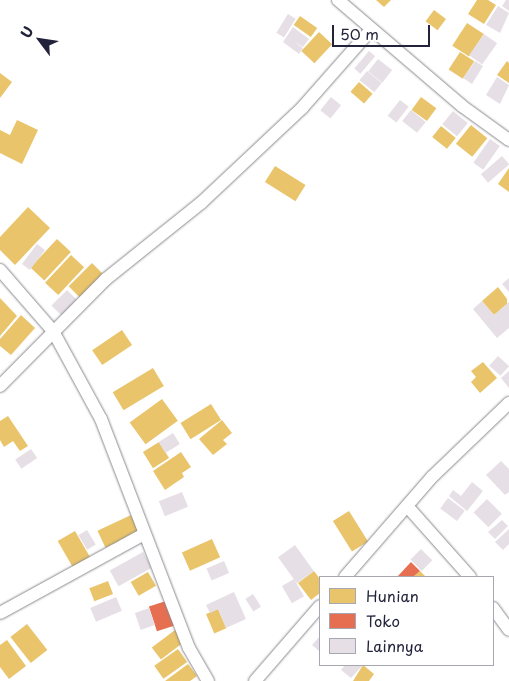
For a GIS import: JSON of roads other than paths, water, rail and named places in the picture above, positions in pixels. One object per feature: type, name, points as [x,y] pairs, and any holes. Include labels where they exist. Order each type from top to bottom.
[{"type":"street","points":[[338,0],[370,31],[462,106],[509,140]]},
{"type":"street","points":[[0,386],[106,279],[201,203],[302,108],[370,31]]},
{"type":"street","points":[[0,270],[53,332],[101,419],[189,648],[208,681]]},
{"type":"street","points":[[346,576],[471,437],[509,403]]},
{"type":"street","points":[[407,506],[469,576]]},
{"type":"street","points":[[0,613],[144,534]]},
{"type":"street","points":[[255,681],[319,607]]},
{"type":"street","points":[[494,609],[509,630]]}]
